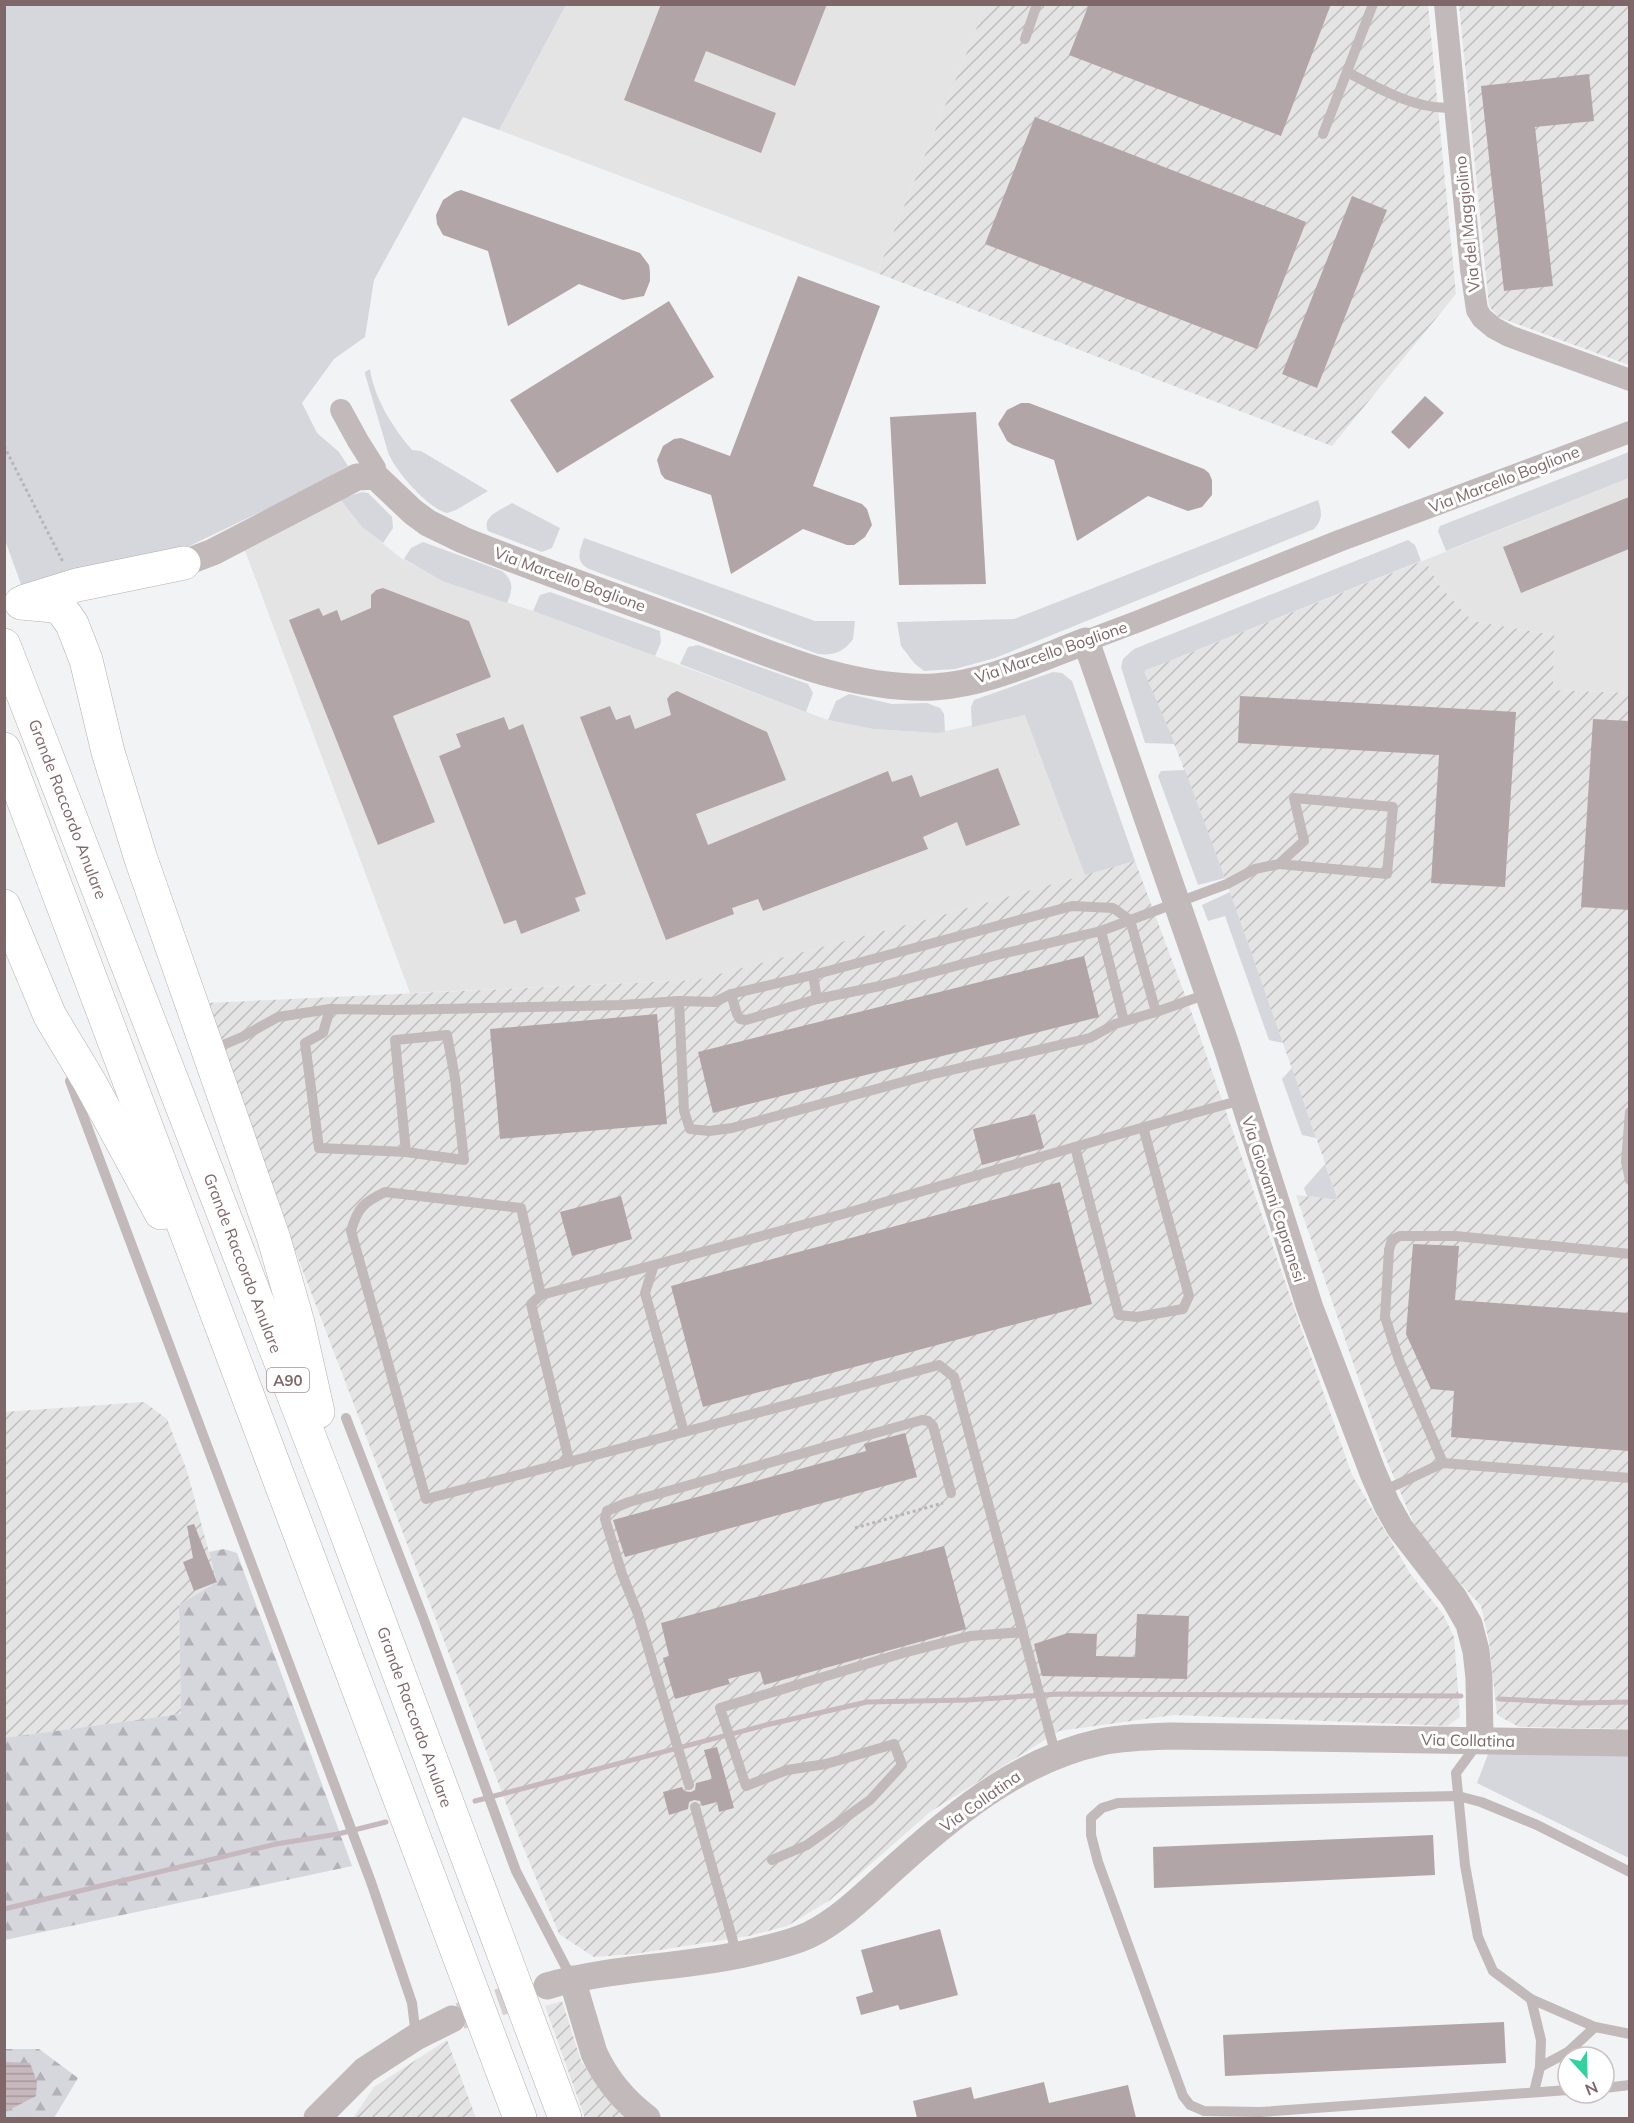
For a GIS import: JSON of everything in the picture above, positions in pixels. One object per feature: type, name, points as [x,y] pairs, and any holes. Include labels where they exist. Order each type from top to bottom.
[{"type":"highway","points":[[184,563],[77,585],[21,603],[54,606],[62,610],[72,624],[86,660],[108,752],[141,859],[266,1212],[305,1352],[337,1508]]},
{"type":"highway","points":[[86,660],[86,618],[88,609],[100,594],[184,563]]},
{"type":"highway","name":"Grande Raccordo Anulare","points":[[4,645],[337,1508],[565,2118]]},
{"type":"highway","name":"A90","points":[[4,749],[520,2118]]},
{"type":"highway","points":[[4,906],[50,1016],[89,1081],[219,1318]]},
{"type":"street","name":"Via del Maggiolino","points":[[1445,4],[1477,310],[1482,318],[1502,333],[1629,380]]},
{"type":"street","name":"Via Marcello Boglione","points":[[341,410],[375,468],[375,476],[428,523],[463,540],[798,663],[860,681],[901,687],[950,685],[1003,671],[1150,617],[1339,541],[1629,432]]},
{"type":"street","points":[[184,563],[222,547],[357,477],[375,476]]},
{"type":"street","name":"Via Giovanni Capranesi","points":[[1086,640],[1226,1045],[1310,1308],[1381,1492],[1400,1528],[1451,1593],[1469,1624],[1478,1665],[1480,1740]]},
{"type":"street","name":"Via Collatina","points":[[559,1983],[737,1955],[782,1944],[821,1928],[857,1901],[973,1802],[1013,1776],[1056,1756],[1102,1741],[1142,1737],[1629,1743]]},
{"type":"street","points":[[559,1983],[599,2065],[614,2088],[647,2118]]},
{"type":"street","points":[[317,2118],[365,2070],[416,2037],[452,2019]]},
{"type":"lane","points":[[1025,39],[1037,4]]},
{"type":"lane","points":[[1323,134],[1373,4]]},
{"type":"lane","points":[[1347,72],[1391,95],[1441,109],[1455,107]]},
{"type":"lane","points":[[731,994],[737,1014],[740,1019],[746,1020],[817,999],[880,986],[1000,954],[1101,931],[1234,881],[1255,869],[1279,864],[1387,874],[1393,807],[1294,798],[1304,841],[1279,864]]},
{"type":"lane","points":[[209,1051],[242,1037],[278,1017],[330,1009],[395,1010],[586,1006],[679,1001],[715,1002],[731,994],[813,975],[1072,906],[1113,908],[1130,920],[1156,1012]]},
{"type":"lane","points":[[1101,931],[1124,1021]]},
{"type":"lane","points":[[813,975],[817,999]]},
{"type":"lane","points":[[679,1001],[684,1111],[690,1129],[709,1131],[732,1128],[921,1077],[1090,1038],[1115,1024],[1208,994]]},
{"type":"lane","points":[[330,1009],[322,1034],[305,1043],[319,1148],[406,1152],[464,1160],[455,1078],[447,1035],[395,1040],[406,1152]]},
{"type":"lane","points":[[70,1081],[349,1824],[412,2003],[416,2037]]},
{"type":"lane","points":[[561,1464],[568,1456],[531,1304],[541,1295],[843,1214],[1242,1100]]},
{"type":"lane","points":[[1629,1112],[1626,1162],[1629,1180]]},
{"type":"lane","points":[[1075,1147],[1119,1315],[1137,1317],[1183,1309],[1189,1296],[1143,1127]]},
{"type":"lane","points":[[541,1295],[521,1208],[385,1192],[369,1200],[357,1212],[351,1231],[426,1498],[939,1365],[954,1377],[1056,1756]]},
{"type":"lane","points":[[1443,1463],[1399,1360],[1385,1317],[1389,1250],[1392,1240],[1400,1236],[1456,1236],[1629,1254]]},
{"type":"lane","points":[[654,1265],[645,1293],[684,1431]]},
{"type":"lane","points":[[346,1418],[559,1983]]},
{"type":"lane","points":[[689,1785],[638,1614],[622,1574],[605,1519],[607,1511],[629,1502],[922,1420],[928,1421],[933,1426],[951,1493]]},
{"type":"lane","points":[[1381,1492],[1443,1463],[1629,1478]]},
{"type":"lane","points":[[772,1860],[807,1845],[870,1800],[902,1765],[894,1744],[826,1764],[787,1770],[746,1786],[720,1708],[903,1653],[970,1636],[1023,1632]]},
{"type":"lane","points":[[1480,1740],[1456,1773],[1465,1865],[1478,1937],[1493,1971],[1531,1999],[1595,2026],[1629,2034]]},
{"type":"lane","points":[[1556,2091],[1260,2112],[1204,2110],[1190,2105],[1183,2096],[1098,1862],[1090,1827],[1091,1818],[1095,1812],[1118,1803],[1458,1796],[1481,1802],[1537,1826],[1629,1872]]},
{"type":"lane","points":[[695,1807],[737,1955]]},
{"type":"lane","points":[[1531,1999],[1541,2040],[1540,2067],[1534,2092]]},
{"type":"lane","points":[[1540,2067],[1568,2052],[1595,2026]]},
{"type":"path","points":[[4,446],[64,565]]},
{"type":"path","points":[[855,1528],[985,1491]]},
{"type":"shaded area","points":[[566,5],[986,5],[877,273],[499,130]]},
{"type":"shaded area","points":[[986,5],[1428,5],[1456,294],[1332,446],[877,273]]},
{"type":"shaded area","points":[[1459,5],[1629,5],[1629,365],[1498,317],[1489,306]]},
{"type":"shaded area","points":[[1629,478],[1629,693],[1553,690],[1554,635],[1472,621],[1439,585],[1425,560]]},
{"type":"shaded area","points":[[340,499],[362,527],[401,558],[442,581],[533,611],[828,720],[873,729],[936,733],[1025,714],[1080,856],[1085,875],[696,980],[410,993],[244,548]]},
{"type":"shaded area","points":[[1425,560],[1439,585],[1472,621],[1554,635],[1553,690],[1629,693],[1629,1729],[1519,1727],[1497,1715],[1489,1641],[1481,1606],[1436,1556],[1414,1524],[1384,1454],[1296,1195],[1338,1200],[1225,878],[1144,671]]},
{"type":"shaded area","points":[[1135,861],[1195,1022],[1352,1475],[1411,1575],[1443,1614],[1454,1637],[1460,1717],[1447,1726],[1174,1715],[1059,1731],[930,1812],[830,1900],[787,1926],[749,1936],[634,1954],[594,1957],[559,1934],[517,1832],[269,1182],[206,1003],[696,980],[921,921]]},
{"type":"shaded area","points":[[144,1402],[167,1419],[187,1471],[217,1582],[179,1605],[181,1714],[5,1738],[4,1412]]},
{"type":"shaded area","points":[[562,2001],[581,2061],[615,2108],[627,2118],[585,2118],[545,2006]]},
{"type":"shaded area","points":[[447,2040],[476,2118],[353,2118],[374,2087]]},
{"type":"shaded area","points":[[5,2062],[30,2063],[37,2082],[36,2096],[5,2112]]},
{"type":"green space","points":[[5,5],[566,5],[499,130],[463,117],[374,280],[365,337],[334,359],[302,403],[317,433],[339,452],[348,466],[298,494],[179,551],[22,587],[5,540]]},
{"type":"green space","points":[[370,369],[385,412],[412,450],[421,451],[488,491],[447,513],[431,504],[413,488],[397,469],[388,452],[365,374]]},
{"type":"green space","points":[[1629,452],[1629,478],[1446,551],[1438,531],[1440,526]]},
{"type":"green space","points":[[362,492],[368,493],[392,517],[393,528],[383,543],[362,527],[340,499]]},
{"type":"green space","points":[[1318,500],[1321,515],[1314,529],[995,658],[955,669],[924,671],[915,664],[901,646],[897,622],[1014,619]]},
{"type":"green space","points":[[512,503],[560,528],[552,548],[542,552],[488,531],[487,521],[490,517]]},
{"type":"green space","points":[[584,538],[815,621],[855,621],[853,639],[838,652],[818,654],[589,569],[581,563],[580,559]]},
{"type":"green space","points":[[1408,540],[1415,545],[1421,561],[1144,671],[1175,744],[1145,743],[1121,667],[1123,659],[1134,649]]},
{"type":"green space","points":[[423,542],[502,571],[509,578],[511,586],[507,603],[442,581],[404,559],[411,548]]},
{"type":"green space","points":[[550,592],[660,631],[661,642],[655,656],[533,611],[540,595]]},
{"type":"green space","points":[[698,645],[808,684],[813,693],[806,712],[680,664],[688,647]]},
{"type":"green space","points":[[1053,672],[1062,673],[1072,681],[1135,861],[1085,875],[1025,715],[972,727],[971,707],[974,700]]},
{"type":"green space","points":[[849,694],[892,704],[927,703],[940,708],[944,714],[945,732],[873,729],[828,720],[836,701]]},
{"type":"green space","points":[[1185,770],[1225,878],[1198,885],[1158,776],[1161,771]]},
{"type":"green space","points":[[1230,892],[1283,1043],[1269,1040],[1225,916],[1208,921],[1202,905]]},
{"type":"green space","points":[[1292,1068],[1316,1138],[1302,1135],[1282,1079]]},
{"type":"green space","points":[[1325,1164],[1338,1200],[1307,1196],[1304,1188]]},
{"type":"green space","points":[[224,1549],[237,1553],[352,1866],[5,1940],[4,1738],[181,1714],[179,1605],[217,1582],[209,1552]]},
{"type":"green space","points":[[1490,1749],[1629,1753],[1629,1858],[1477,1783]]},
{"type":"green space","points":[[5,2049],[39,2049],[78,2078],[54,2118],[5,2118]]},
{"type":"building","points":[[661,4],[827,4],[795,86],[706,51],[694,81],[776,113],[761,153],[624,100]]},
{"type":"building","points":[[1089,4],[1331,4],[1281,136],[1069,55]]},
{"type":"building","points":[[1589,74],[1594,121],[1535,127],[1553,286],[1504,291],[1481,86]]},
{"type":"building","points":[[1035,117],[1306,222],[1257,349],[985,244]]},
{"type":"building","points":[[461,190],[640,253],[649,265],[650,272],[650,281],[644,296],[623,300],[579,284],[508,326],[488,251],[443,235],[437,224],[436,215],[443,200]]},
{"type":"building","points":[[1352,196],[1387,210],[1317,388],[1282,374]]},
{"type":"building","points":[[798,276],[880,306],[813,486],[862,504],[867,509],[872,525],[865,537],[854,545],[847,545],[803,529],[731,574],[711,495],[665,479],[657,460],[663,446],[674,439],[681,438],[730,456]]},
{"type":"building","points":[[669,301],[714,377],[557,473],[510,400]]},
{"type":"building","points":[[1425,396],[1444,413],[1409,449],[1391,432]]},
{"type":"building","points":[[1021,403],[1029,403],[1204,469],[1212,480],[1212,495],[1202,507],[1188,511],[1148,496],[1077,541],[1054,460],[1013,445],[1007,441],[998,424],[1007,410]]},
{"type":"building","points":[[976,412],[986,584],[899,585],[890,417]]},
{"type":"building","points":[[1629,497],[1629,549],[1521,593],[1503,547]]},
{"type":"building","points":[[383,588],[469,621],[491,677],[393,716],[435,822],[378,845],[289,620],[319,608],[323,616],[337,610],[341,621],[371,608],[371,595]]},
{"type":"building","points":[[677,691],[767,732],[786,780],[696,814],[708,845],[888,771],[892,782],[912,775],[920,797],[998,768],[1020,825],[966,846],[957,822],[923,837],[928,849],[763,911],[758,899],[732,908],[734,914],[666,940],[580,717],[610,706],[616,720],[630,715],[635,729],[671,715],[667,699]]},
{"type":"building","points":[[1240,696],[1516,712],[1505,887],[1431,883],[1439,755],[1238,743]]},
{"type":"building","points":[[504,717],[509,730],[523,724],[586,894],[575,898],[580,911],[521,934],[516,920],[504,924],[439,756],[461,747],[456,734]]},
{"type":"building","points":[[1593,719],[1629,721],[1629,910],[1581,907]]},
{"type":"building","points":[[1084,956],[1099,1017],[713,1113],[698,1052]]},
{"type":"building","points":[[657,1014],[667,1124],[500,1139],[490,1029]]},
{"type":"building","points":[[1035,1114],[1044,1148],[982,1165],[973,1129]]},
{"type":"building","points":[[1060,1182],[1092,1304],[703,1407],[671,1286]]},
{"type":"building","points":[[621,1196],[632,1239],[572,1256],[560,1212]]},
{"type":"building","points":[[1413,1244],[1459,1246],[1455,1300],[1629,1313],[1629,1451],[1451,1437],[1454,1391],[1431,1389],[1406,1334]]},
{"type":"building","points":[[905,1433],[917,1477],[625,1557],[613,1520],[866,1451],[864,1444]]},
{"type":"building","points":[[194,1524],[217,1582],[194,1591],[183,1562],[193,1558],[187,1526]]},
{"type":"building","points":[[944,1546],[966,1629],[764,1685],[760,1671],[728,1679],[730,1684],[675,1699],[663,1658],[669,1656],[661,1623]]},
{"type":"building","points":[[1137,1614],[1189,1616],[1187,1679],[1042,1676],[1034,1644],[1068,1633],[1097,1634],[1096,1656],[1135,1657]]},
{"type":"building","points":[[717,1747],[734,1808],[719,1812],[717,1802],[702,1806],[700,1801],[694,1800],[689,1802],[688,1809],[669,1815],[663,1792],[682,1787],[684,1791],[691,1792],[695,1790],[696,1783],[712,1779],[704,1750]]},
{"type":"building","points":[[1433,1835],[1435,1875],[1154,1888],[1153,1847]]},
{"type":"building","points":[[940,1929],[958,1995],[900,2010],[898,2005],[861,2015],[856,1997],[873,1992],[861,1950]]},
{"type":"building","points":[[1504,2022],[1506,2063],[1225,2076],[1223,2035]]},
{"type":"building","points":[[1044,2082],[1049,2103],[1128,2085],[1136,2118],[917,2118],[913,2101],[971,2087],[974,2099]]},
{"type":"waterway","points":[[475,1801],[766,1725],[867,1702],[967,1700],[1059,1694],[1461,1696]]},
{"type":"waterway","points":[[1499,1699],[1578,1703],[1630,1702]]},
{"type":"waterway","points":[[4,1909],[276,1844],[338,1834],[386,1822]]},
{"type":"tunnel","points":[[460,2016],[537,1989]]}]
